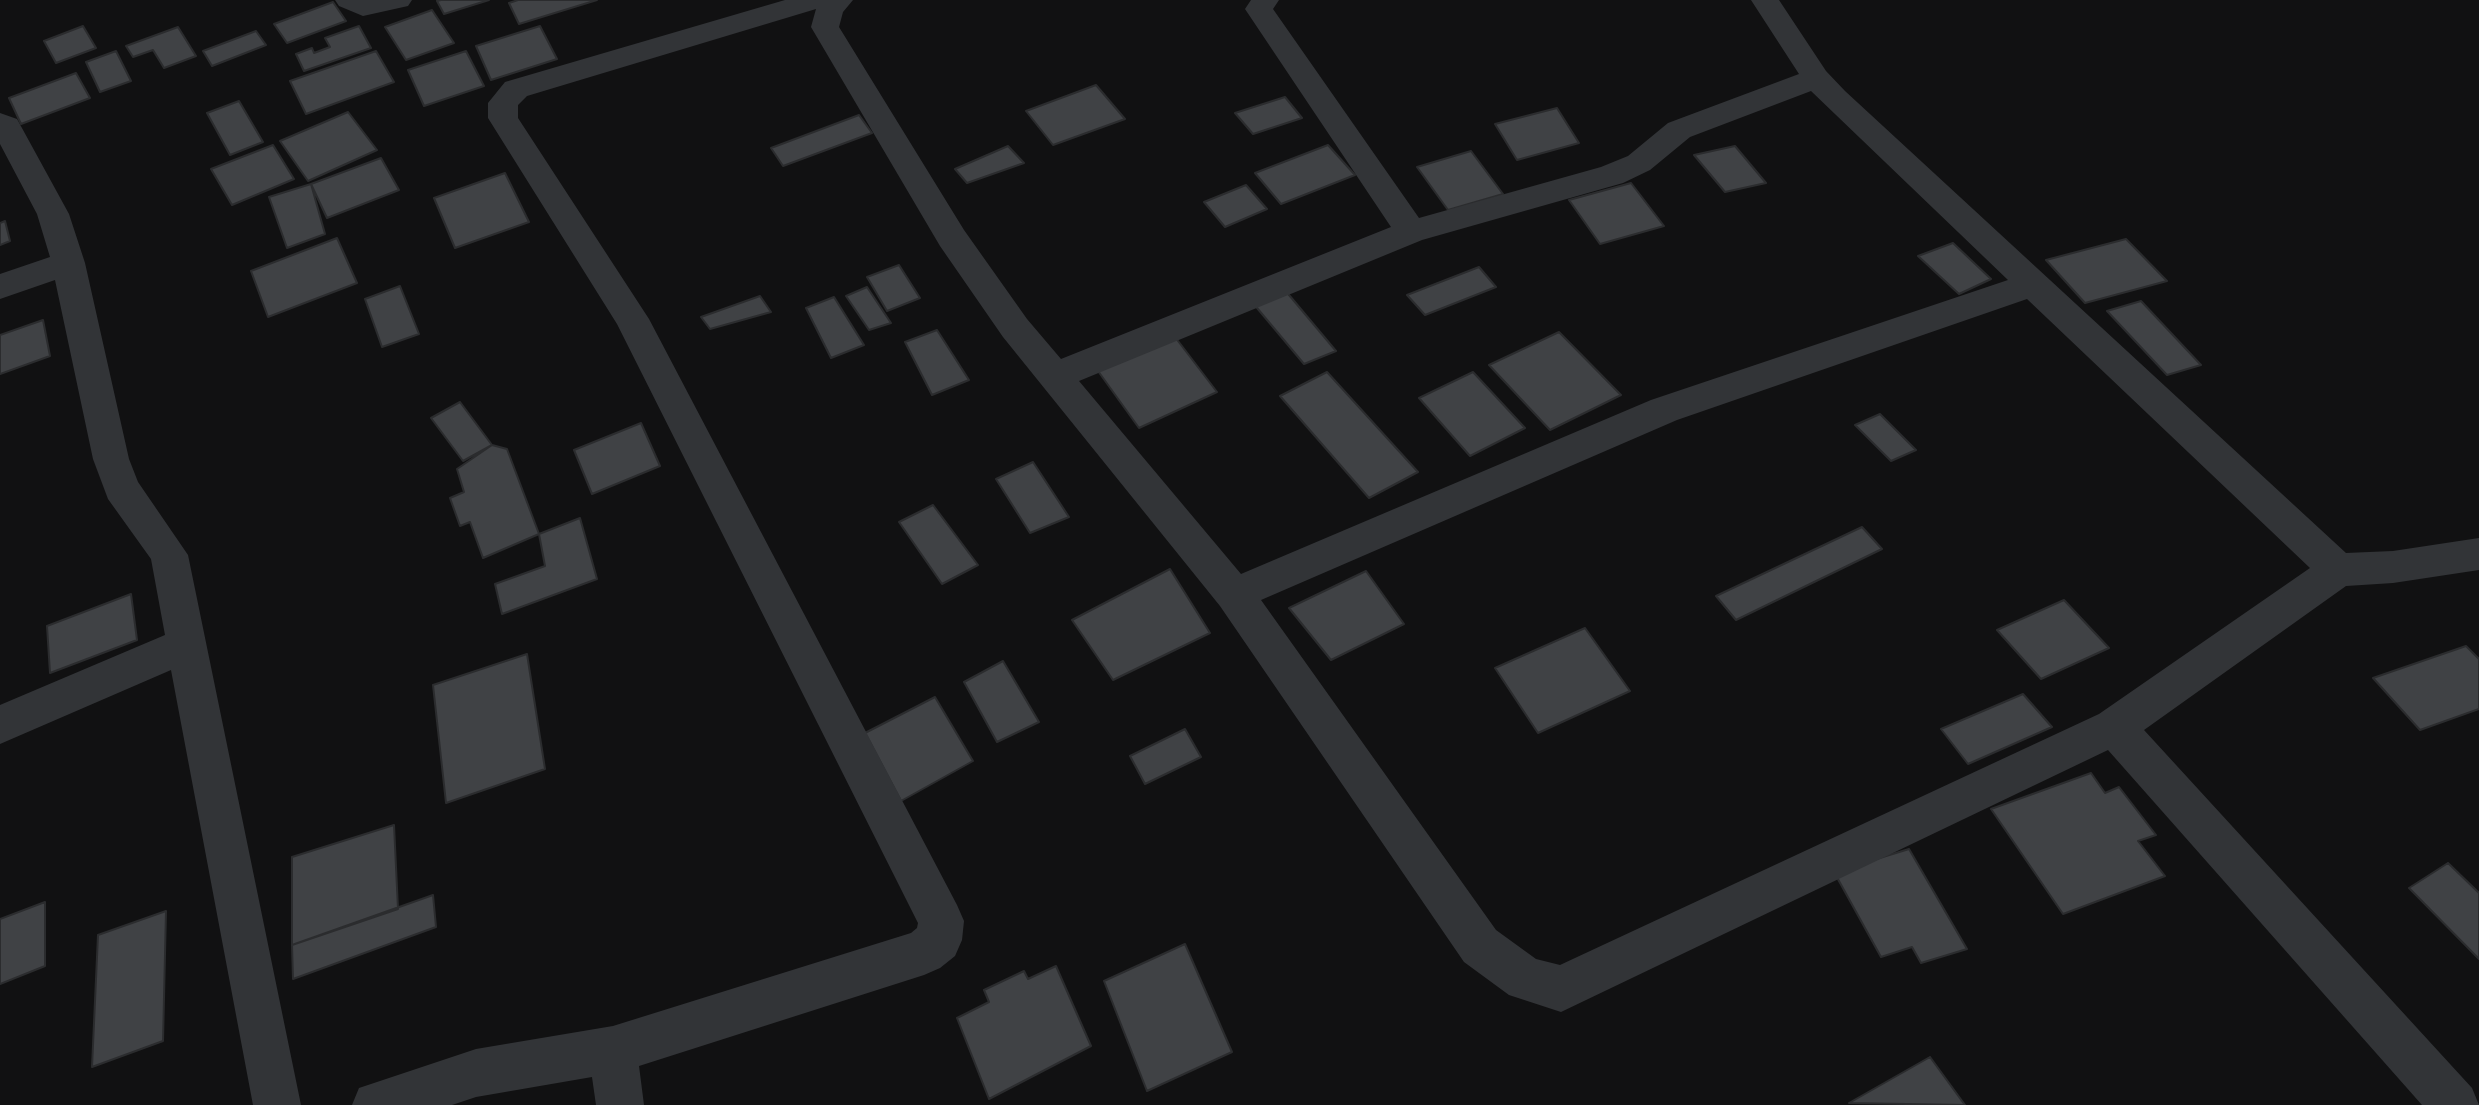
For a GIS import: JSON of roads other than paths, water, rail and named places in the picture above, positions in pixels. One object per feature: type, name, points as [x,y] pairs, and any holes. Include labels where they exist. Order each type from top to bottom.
[{"type":"street","points":[[349,0],[363,7],[398,0]]},
{"type":"street","points":[[376,1105],[476,1073],[613,1050],[924,953],[939,940],[941,921],[632,319],[503,118],[503,103],[516,89],[815,0]]},
{"type":"street","points":[[839,0],[830,9],[825,27],[952,238],[1015,328],[1234,594],[1480,946],[1525,979],[1562,989],[2114,727],[2338,570],[2393,567],[2479,554]]},
{"type":"street","points":[[1265,0],[1259,9],[1411,232]]},
{"type":"street","points":[[1765,0],[1816,78],[2338,570]]},
{"type":"street","points":[[1055,376],[1411,232],[1612,175],[1640,163],[1679,130],[1816,78]]},
{"type":"street","points":[[0,123],[6,126],[53,214],[68,263],[111,459],[121,488],[169,555],[277,1105]]},
{"type":"street","points":[[0,287],[68,263]]},
{"type":"street","points":[[1234,594],[1664,410],[2035,284]]},
{"type":"street","points":[[0,725],[185,645]]},
{"type":"street","points":[[2114,727],[2455,1105]]},
{"type":"street","points":[[613,1050],[620,1105]]}]
